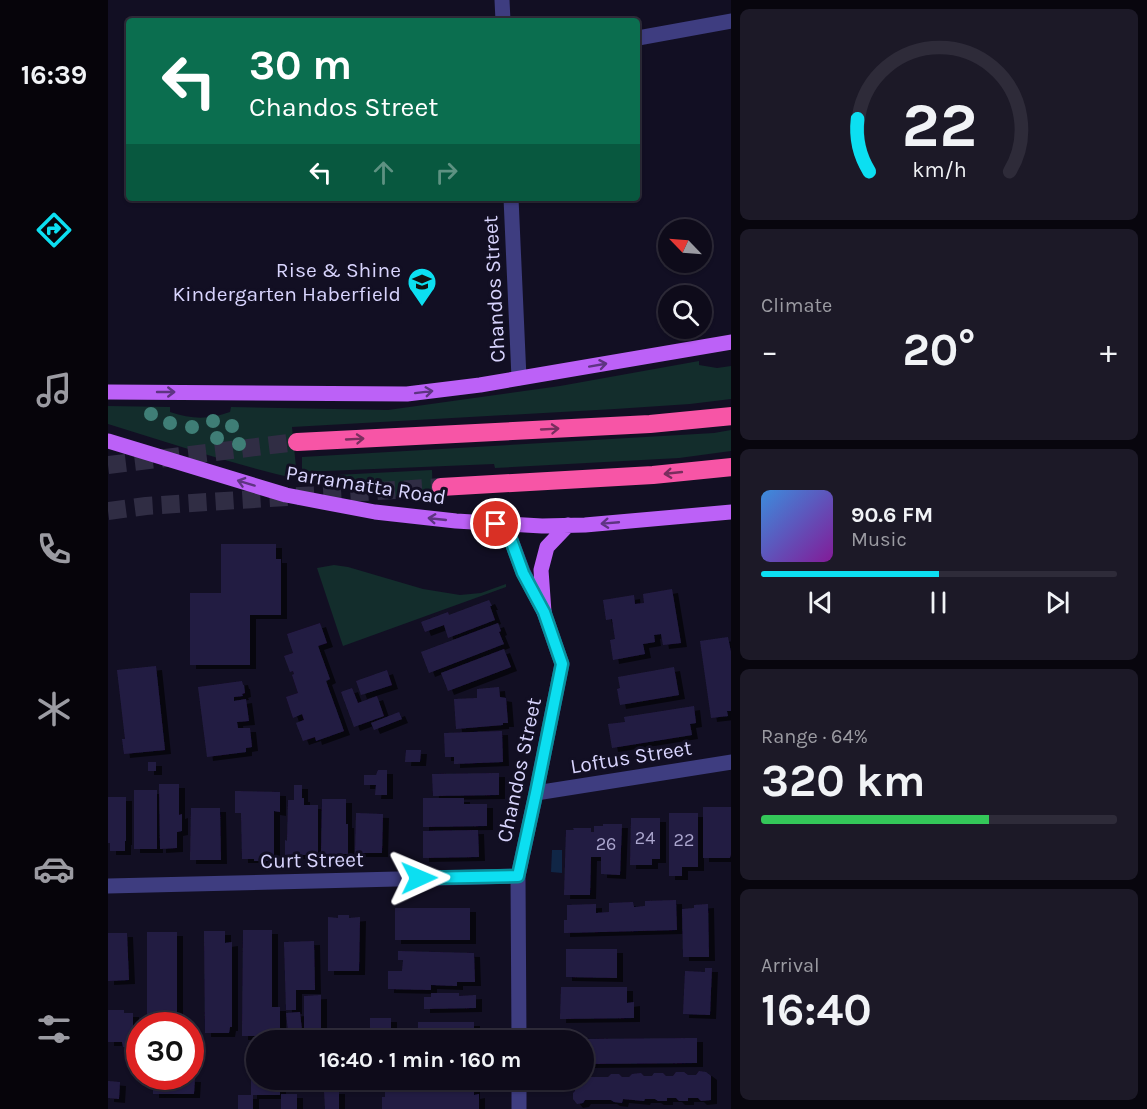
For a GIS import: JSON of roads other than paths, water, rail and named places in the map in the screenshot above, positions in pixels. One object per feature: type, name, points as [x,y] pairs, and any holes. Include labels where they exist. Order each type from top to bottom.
[{"type":"highway","points":[[297,442],[639,424],[731,416]]},
{"type":"highway","points":[[441,487],[653,476],[731,467]]},
{"type":"main road","points":[[108,392],[406,394],[480,385],[731,342]]},
{"type":"main road","name":"Parramatta Road","points":[[108,441],[286,495],[375,512],[496,524],[542,526],[585,525],[731,512]]},
{"type":"main road","points":[[544,612],[541,570],[547,547],[568,525]]},
{"type":"street","points":[[502,0],[503,18]]},
{"type":"street","points":[[640,38],[731,21]]},
{"type":"street","name":"Chandos Street","points":[[511,201],[519,378]]},
{"type":"street","name":"Chandos Street","points":[[496,524],[511,540],[523,573],[544,612],[562,664],[518,876],[519,1030]]},
{"type":"street","name":"Loftus Street","points":[[536,793],[731,762]]},
{"type":"street","name":"Curt Street","points":[[108,886],[518,876]]},
{"type":"street","points":[[519,1090],[519,1109]]},
{"type":"water","points":[[552,850],[562,850],[562,873],[551,872]]},
{"type":"tunnel","points":[[108,465],[297,442]]},
{"type":"tunnel","points":[[108,511],[146,506],[441,487]]},
{"type":"place","name":"Rise & Shine Kindergarten Haberfield","points":[[422,308]]}]
